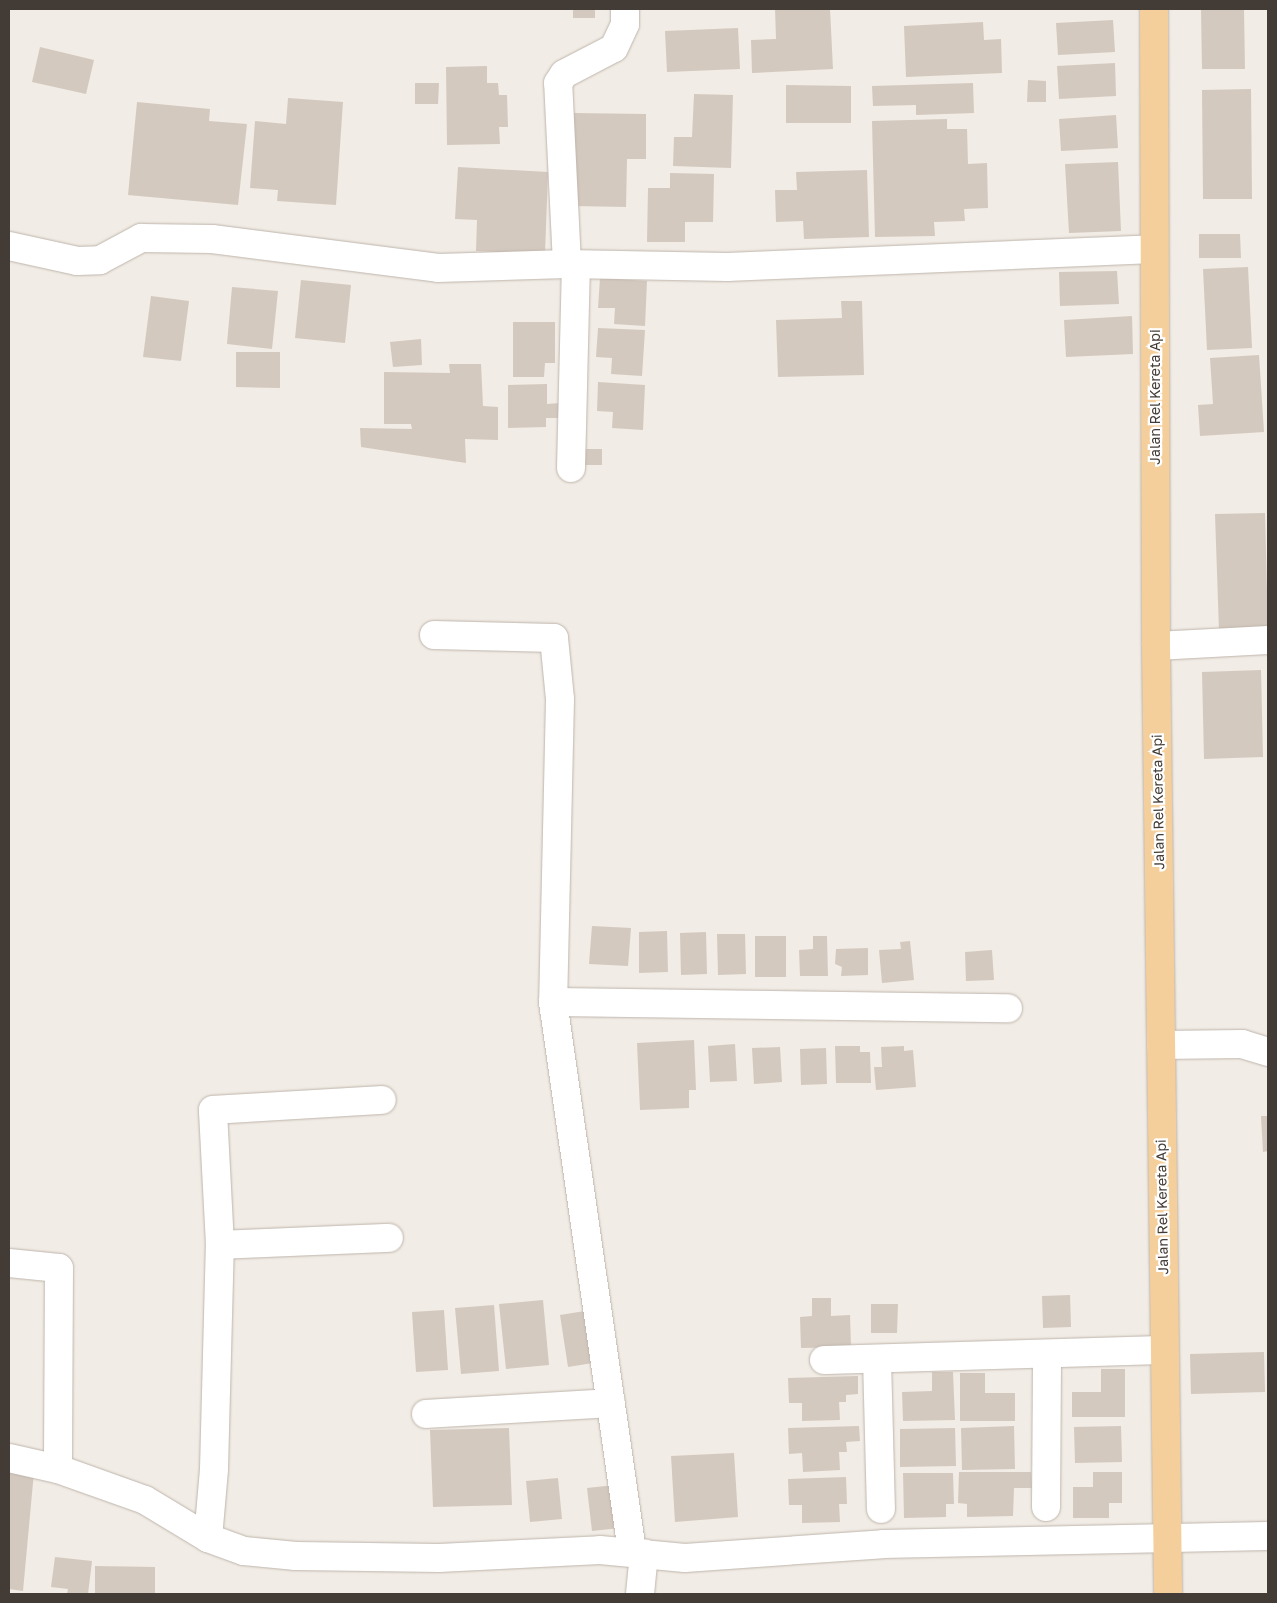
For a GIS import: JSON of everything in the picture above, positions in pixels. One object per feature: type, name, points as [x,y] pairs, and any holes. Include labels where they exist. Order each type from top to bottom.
[{"type":"main road","name":"Jalan Rel Kereta Api","points":[[1154,9],[1156,646],[1168,1594]]},
{"type":"street","points":[[571,468],[571,265],[558,83],[564,74],[614,48],[624,24],[625,9]]},
{"type":"street","points":[[9,246],[77,261],[100,260],[141,238],[212,239],[438,268],[571,265],[727,266],[1154,249]]},
{"type":"street","points":[[434,635],[554,638],[560,699],[553,1002],[611,1403],[638,1552],[640,1594]]},
{"type":"street","points":[[1156,646],[1268,640]]},
{"type":"street","points":[[553,1002],[1008,1008]]},
{"type":"street","points":[[1161,1045],[1242,1044],[1268,1052]]},
{"type":"street","points":[[208,1538],[214,1469],[220,1245],[213,1110],[382,1100]]},
{"type":"street","points":[[220,1245],[389,1238]]},
{"type":"street","points":[[9,1263],[59,1268],[58,1469]]},
{"type":"street","points":[[824,1360],[1164,1350]]},
{"type":"street","points":[[1046,1507],[1047,1354]]},
{"type":"street","points":[[877,1359],[881,1509]]},
{"type":"street","points":[[426,1414],[611,1403]]},
{"type":"street","points":[[9,1458],[58,1469],[145,1500],[208,1538],[244,1551],[296,1556],[439,1558],[638,1552],[685,1558],[883,1544],[1268,1536]]},
{"type":"building","points":[[573,9],[595,9],[595,18],[573,18]]},
{"type":"building","points":[[775,9],[830,9],[833,69],[752,73],[751,40],[776,39]]},
{"type":"building","points":[[1201,9],[1244,9],[1245,69],[1202,69]]},
{"type":"building","points":[[1113,20],[1115,52],[1058,55],[1056,23]]},
{"type":"building","points":[[983,22],[984,40],[1001,39],[1002,73],[906,77],[904,26]]},
{"type":"building","points":[[738,28],[740,69],[667,72],[665,31]]},
{"type":"building","points":[[40,47],[94,60],[86,94],[32,82]]},
{"type":"building","points":[[1115,63],[1116,96],[1059,99],[1057,66]]},
{"type":"building","points":[[487,66],[487,83],[498,83],[499,95],[507,95],[508,127],[499,127],[500,144],[447,145],[446,67]]},
{"type":"building","points":[[1028,80],[1046,81],[1046,102],[1027,102]]},
{"type":"building","points":[[415,83],[439,83],[438,104],[415,104]]},
{"type":"building","points":[[973,83],[974,113],[916,115],[916,105],[873,106],[872,86]]},
{"type":"building","points":[[786,85],[851,86],[851,123],[786,123]]},
{"type":"building","points":[[1251,89],[1252,199],[1203,199],[1202,90]]},
{"type":"building","points":[[694,94],[733,95],[731,168],[673,166],[674,137],[692,137]]},
{"type":"building","points":[[288,98],[343,102],[336,205],[277,201],[278,190],[250,188],[255,121],[286,124]]},
{"type":"building","points":[[137,102],[210,109],[209,121],[247,124],[238,205],[128,195]]},
{"type":"building","points":[[574,113],[646,114],[646,159],[627,159],[626,207],[572,206]]},
{"type":"building","points":[[1116,115],[1118,148],[1061,151],[1059,119]]},
{"type":"building","points":[[947,119],[947,129],[967,129],[968,164],[987,163],[988,208],[964,209],[965,221],[934,222],[935,236],[875,237],[872,121]]},
{"type":"building","points":[[1118,162],[1121,231],[1069,233],[1065,164]]},
{"type":"building","points":[[458,167],[548,172],[545,254],[476,251],[477,220],[455,219]]},
{"type":"building","points":[[867,170],[869,237],[804,239],[803,221],[776,222],[775,190],[797,190],[796,172]]},
{"type":"building","points":[[670,173],[714,174],[713,222],[685,222],[685,242],[647,242],[648,188],[670,188]]},
{"type":"building","points":[[1199,234],[1240,234],[1241,258],[1199,258]]},
{"type":"building","points":[[1248,267],[1252,348],[1207,350],[1203,269]]},
{"type":"building","points":[[1117,271],[1119,304],[1060,306],[1059,272]]},
{"type":"building","points":[[600,278],[647,281],[645,326],[614,324],[615,308],[598,308]]},
{"type":"building","points":[[301,280],[351,285],[345,343],[295,338]]},
{"type":"building","points":[[232,287],[278,291],[272,349],[227,344]]},
{"type":"building","points":[[151,296],[189,301],[181,361],[143,357]]},
{"type":"building","points":[[841,301],[862,301],[864,375],[778,377],[776,320],[842,318]]},
{"type":"building","points":[[1132,316],[1133,354],[1066,357],[1064,320]]},
{"type":"building","points":[[513,322],[555,322],[555,363],[545,363],[544,377],[513,377]]},
{"type":"building","points":[[598,328],[645,330],[642,376],[611,374],[612,358],[596,357]]},
{"type":"building","points":[[421,339],[422,365],[393,367],[390,342]]},
{"type":"building","points":[[236,352],[280,352],[280,388],[236,387]]},
{"type":"building","points":[[1259,355],[1264,432],[1200,436],[1198,405],[1213,404],[1210,358]]},
{"type":"building","points":[[449,364],[481,364],[483,406],[498,407],[498,440],[465,439],[466,463],[361,447],[360,428],[412,429],[411,424],[384,424],[384,372],[450,373]]},
{"type":"building","points":[[598,382],[645,385],[643,430],[612,428],[613,412],[597,411]]},
{"type":"building","points":[[547,384],[547,404],[560,403],[560,418],[546,418],[546,427],[508,428],[508,385]]},
{"type":"building","points":[[583,449],[602,449],[602,465],[583,465]]},
{"type":"building","points":[[1265,513],[1268,630],[1219,631],[1215,514]]},
{"type":"building","points":[[1261,670],[1263,757],[1204,759],[1202,672]]},
{"type":"building","points":[[592,926],[631,928],[628,966],[589,964]]},
{"type":"building","points":[[667,931],[668,972],[639,973],[639,932]]},
{"type":"building","points":[[706,932],[707,974],[681,975],[680,933]]},
{"type":"building","points":[[717,934],[745,934],[746,974],[718,975]]},
{"type":"building","points":[[755,936],[786,936],[786,977],[755,977]]},
{"type":"building","points":[[813,936],[827,936],[828,976],[800,976],[799,950],[813,949]]},
{"type":"building","points":[[910,941],[914,980],[882,983],[879,950],[901,949],[900,942]]},
{"type":"building","points":[[868,948],[868,975],[841,976],[842,967],[835,964],[836,949]]},
{"type":"building","points":[[992,950],[994,980],[966,981],[965,952]]},
{"type":"building","points":[[694,1040],[696,1090],[689,1090],[689,1108],[640,1110],[637,1043]]},
{"type":"building","points":[[735,1044],[737,1081],[710,1082],[708,1046]]},
{"type":"building","points":[[835,1046],[860,1046],[860,1052],[870,1052],[871,1083],[836,1083]]},
{"type":"building","points":[[904,1046],[904,1051],[913,1050],[916,1087],[876,1090],[874,1067],[882,1067],[881,1047]]},
{"type":"building","points":[[780,1047],[782,1082],[754,1084],[752,1048]]},
{"type":"building","points":[[826,1048],[827,1084],[801,1085],[800,1049]]},
{"type":"building","points":[[1261,1116],[1268,1116],[1268,1151],[1263,1152]]},
{"type":"building","points":[[1070,1295],[1071,1327],[1043,1328],[1042,1296]]},
{"type":"building","points":[[812,1298],[831,1298],[831,1316],[850,1315],[851,1347],[801,1348],[800,1317],[812,1316]]},
{"type":"building","points":[[543,1300],[549,1365],[506,1369],[499,1304]]},
{"type":"building","points":[[871,1304],[898,1304],[897,1333],[871,1333]]},
{"type":"building","points":[[494,1305],[499,1371],[461,1374],[455,1308]]},
{"type":"building","points":[[444,1310],[448,1370],[416,1372],[412,1312]]},
{"type":"building","points":[[591,1310],[599,1362],[568,1367],[560,1315]]},
{"type":"building","points":[[1264,1352],[1265,1392],[1191,1394],[1190,1354]]},
{"type":"building","points":[[1101,1369],[1125,1369],[1125,1417],[1072,1417],[1072,1392],[1101,1392]]},
{"type":"building","points":[[932,1372],[953,1372],[955,1420],[903,1421],[902,1392],[932,1391]]},
{"type":"building","points":[[960,1373],[985,1373],[985,1393],[1015,1393],[1015,1421],[960,1421]]},
{"type":"building","points":[[858,1376],[858,1394],[846,1395],[846,1402],[839,1402],[840,1420],[802,1421],[802,1403],[789,1403],[788,1378]]},
{"type":"building","points":[[859,1426],[860,1441],[846,1442],[847,1452],[839,1452],[840,1470],[803,1472],[802,1453],[789,1454],[788,1428]]},
{"type":"building","points":[[1014,1426],[1015,1469],[962,1470],[961,1428]]},
{"type":"building","points":[[1121,1426],[1122,1462],[1075,1463],[1074,1427]]},
{"type":"building","points":[[509,1428],[512,1505],[433,1507],[430,1430]]},
{"type":"building","points":[[955,1428],[956,1466],[900,1467],[900,1429]]},
{"type":"building","points":[[734,1453],[738,1517],[675,1522],[671,1456]]},
{"type":"building","points":[[9,1470],[34,1472],[23,1591],[9,1589]]},
{"type":"building","points":[[959,1472],[1031,1472],[1032,1488],[1014,1488],[1013,1516],[967,1517],[967,1504],[958,1503]]},
{"type":"building","points":[[1093,1472],[1122,1472],[1122,1503],[1109,1503],[1109,1518],[1073,1518],[1073,1487],[1093,1487]]},
{"type":"building","points":[[903,1473],[953,1473],[954,1504],[946,1504],[946,1517],[904,1518]]},
{"type":"building","points":[[846,1477],[847,1504],[839,1504],[840,1522],[802,1523],[802,1505],[789,1505],[788,1479]]},
{"type":"building","points":[[558,1478],[562,1519],[530,1522],[526,1481]]},
{"type":"building","points":[[615,1485],[620,1528],[592,1531],[587,1488]]},
{"type":"building","points":[[55,1557],[92,1561],[88,1594],[67,1594],[68,1589],[51,1587]]},
{"type":"building","points":[[95,1566],[155,1567],[155,1594],[95,1594]]}]
